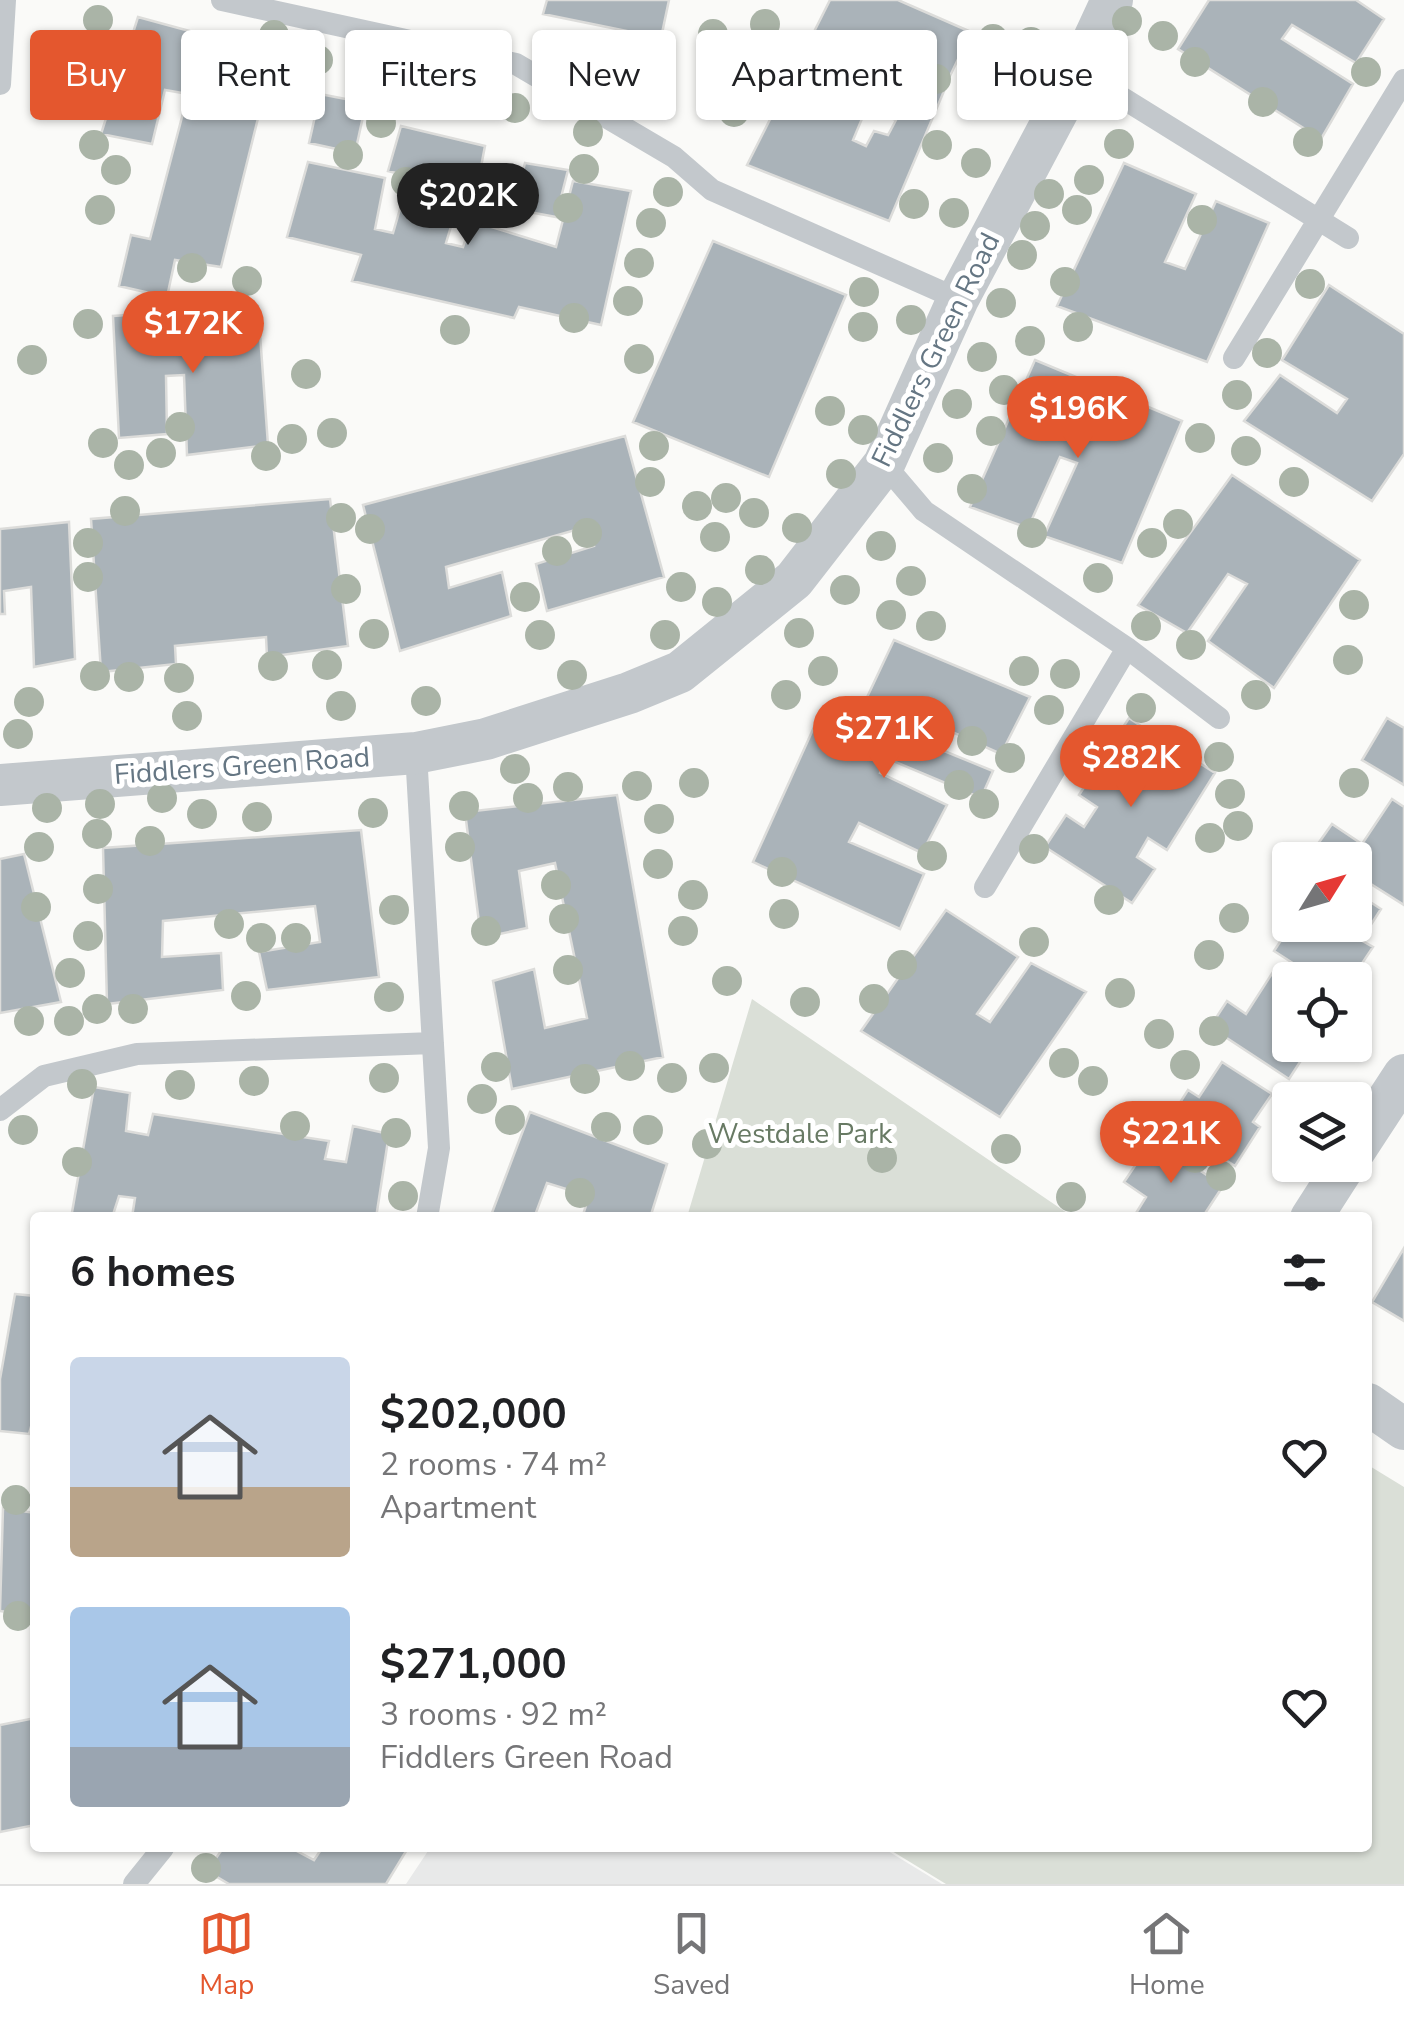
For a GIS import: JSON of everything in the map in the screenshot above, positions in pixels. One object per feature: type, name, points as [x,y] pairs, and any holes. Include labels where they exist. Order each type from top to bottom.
[{"type":"street","name":"Fiddlers Green Road","points":[[1098,30],[1112,0]]},
{"type":"street","name":"Fiddlers Green Road","points":[[0,785],[416,753],[486,739],[680,672],[794,580],[884,464],[958,299],[1053,120]]},
{"type":"street","points":[[1372,1124],[1404,1075]]},
{"type":"street","points":[[1315,1212],[1335,1182]]},
{"type":"street","points":[[1372,1407],[1404,1428]]},
{"type":"lane","points":[[0,84],[4,0]]},
{"type":"lane","points":[[222,0],[516,64],[674,157],[712,190],[958,299]]},
{"type":"lane","points":[[1234,358],[1404,80]]},
{"type":"lane","points":[[1128,102],[1348,238]]},
{"type":"lane","points":[[884,464],[924,511],[1127,648],[1219,718]]},
{"type":"lane","points":[[985,887],[1127,648]]},
{"type":"lane","points":[[416,753],[439,1148],[429,1212]]},
{"type":"lane","points":[[0,1110],[44,1076],[136,1054],[433,1042]]},
{"type":"lane","points":[[134,1884],[160,1852]]},
{"type":"shaded area","points":[[427,1852],[890,1852],[942,1884],[406,1884]]},
{"type":"green space","name":"Westdale Park","points":[[752,999],[1066,1212],[688,1212]]},
{"type":"green space","points":[[1372,1467],[1404,1487],[1404,1884],[946,1884],[894,1852],[1372,1852]]},
{"type":"building","points":[[547,0],[669,0],[663,30],[622,30],[543,14]]},
{"type":"building","points":[[830,0],[898,0],[966,30],[957,30],[957,61],[950,76],[937,71],[937,30],[815,30]]},
{"type":"building","points":[[1209,0],[1356,0],[1384,19],[1356,63],[1292,25],[1282,39],[1353,84],[1321,139],[1178,49]]},
{"type":"building","points":[[138,17],[186,30],[181,30],[181,93],[165,90],[161,107],[161,30],[134,30]]},
{"type":"building","points":[[937,88],[944,91],[937,108]]},
{"type":"building","points":[[325,95],[345,99],[345,120],[362,120],[355,153],[309,143],[314,120],[325,120]]},
{"type":"building","points":[[105,120],[158,120],[152,144],[101,134]]},
{"type":"building","points":[[181,120],[258,120],[221,267],[175,260],[167,297],[119,286],[131,235],[150,239]]},
{"type":"building","points":[[770,120],[861,120],[853,140],[866,146],[874,131],[888,135],[896,120],[932,120],[889,221],[747,165]]},
{"type":"building","points":[[401,126],[485,146],[476,193],[388,171]]},
{"type":"building","points":[[308,162],[385,178],[375,229],[393,233],[402,202],[455,213],[446,243],[463,247],[472,221],[556,247],[573,181],[631,191],[601,325],[519,307],[514,318],[352,281],[361,255],[287,237]]},
{"type":"building","points":[[525,163],[568,170],[556,217],[513,209]]},
{"type":"building","points":[[1124,163],[1196,194],[1165,262],[1185,269],[1216,201],[1269,223],[1207,362],[1057,306]]},
{"type":"building","points":[[713,241],[846,295],[769,477],[633,422]]},
{"type":"building","points":[[1329,285],[1404,334],[1404,454],[1372,501],[1244,421],[1280,375],[1337,413],[1347,399],[1282,360]]},
{"type":"building","points":[[258,306],[268,445],[187,455],[184,375],[166,376],[167,434],[119,438],[113,316]]},
{"type":"building","points":[[1035,360],[1182,421],[1122,563],[1044,536],[1077,463],[1060,457],[1028,528],[970,507]]},
{"type":"building","points":[[625,436],[664,577],[547,611],[536,564],[594,546],[589,526],[446,567],[449,588],[502,572],[511,616],[400,651],[363,505]]},
{"type":"building","points":[[1232,475],[1360,560],[1274,688],[1208,641],[1247,584],[1228,574],[1187,633],[1138,605]]},
{"type":"building","points":[[330,499],[348,646],[267,657],[266,637],[175,646],[176,664],[101,672],[91,519]]},
{"type":"building","points":[[69,522],[75,659],[34,667],[31,587],[4,591],[5,614],[0,614],[0,529]]},
{"type":"building","points":[[894,640],[1030,697],[1001,754],[937,725],[927,744],[993,771],[981,798],[886,758],[880,773],[947,805],[922,853],[859,823],[849,842],[924,874],[900,929],[753,862],[820,714],[852,729]]},
{"type":"building","points":[[1129,718],[1184,760],[1187,755],[1215,773],[1167,850],[1148,838],[1137,857],[1155,869],[1132,903],[1045,847],[1066,815],[1084,827],[1097,807],[1079,795]]},
{"type":"building","points":[[1387,718],[1404,728],[1404,785],[1362,760]]},
{"type":"building","points":[[617,795],[663,1057],[512,1089],[493,981],[534,969],[545,1028],[587,1018],[555,863],[519,871],[527,928],[481,938],[465,812]]},
{"type":"building","points":[[1392,799],[1404,807],[1404,905],[1372,885],[1372,842],[1363,842]]},
{"type":"building","points":[[1332,824],[1359,842],[1319,842]]},
{"type":"building","points":[[361,830],[379,977],[267,990],[259,952],[320,942],[315,906],[163,921],[162,957],[221,953],[223,990],[107,1004],[103,848]]},
{"type":"building","points":[[24,854],[61,1002],[0,1013],[0,859]]},
{"type":"building","points":[[1372,903],[1381,909],[1372,923]]},
{"type":"building","points":[[946,910],[1018,957],[977,1014],[990,1022],[1031,963],[1086,992],[1000,1117],[861,1031]]},
{"type":"building","points":[[1280,942],[1364,942],[1373,947],[1363,962],[1291,962],[1274,951]]},
{"type":"building","points":[[1272,974],[1272,1062],[1300,1062],[1289,1079],[1210,1027],[1227,1001],[1246,1014]]},
{"type":"building","points":[[1222,1062],[1272,1094],[1253,1122],[1260,1127],[1235,1166],[1167,1123],[1188,1090],[1199,1097]]},
{"type":"building","points":[[94,1087],[130,1093],[126,1131],[148,1135],[153,1114],[329,1141],[325,1159],[346,1162],[353,1126],[389,1134],[377,1212],[133,1212],[135,1198],[119,1196],[114,1212],[72,1212]]},
{"type":"building","points":[[530,1112],[667,1164],[652,1212],[584,1212],[589,1196],[547,1183],[536,1212],[492,1212]]},
{"type":"building","points":[[1153,1139],[1223,1186],[1206,1212],[1137,1212],[1146,1197],[1124,1182]]},
{"type":"building","points":[[1404,1248],[1404,1321],[1372,1302]]},
{"type":"building","points":[[15,1294],[30,1296],[29,1434],[0,1431],[0,1379]]},
{"type":"building","points":[[3,1508],[30,1512],[30,1615],[0,1611]]},
{"type":"building","points":[[30,1719],[30,1826],[0,1832],[0,1725]]},
{"type":"building","points":[[220,1852],[299,1852],[314,1860],[319,1852],[406,1852],[386,1884],[229,1884],[207,1871]]}]
